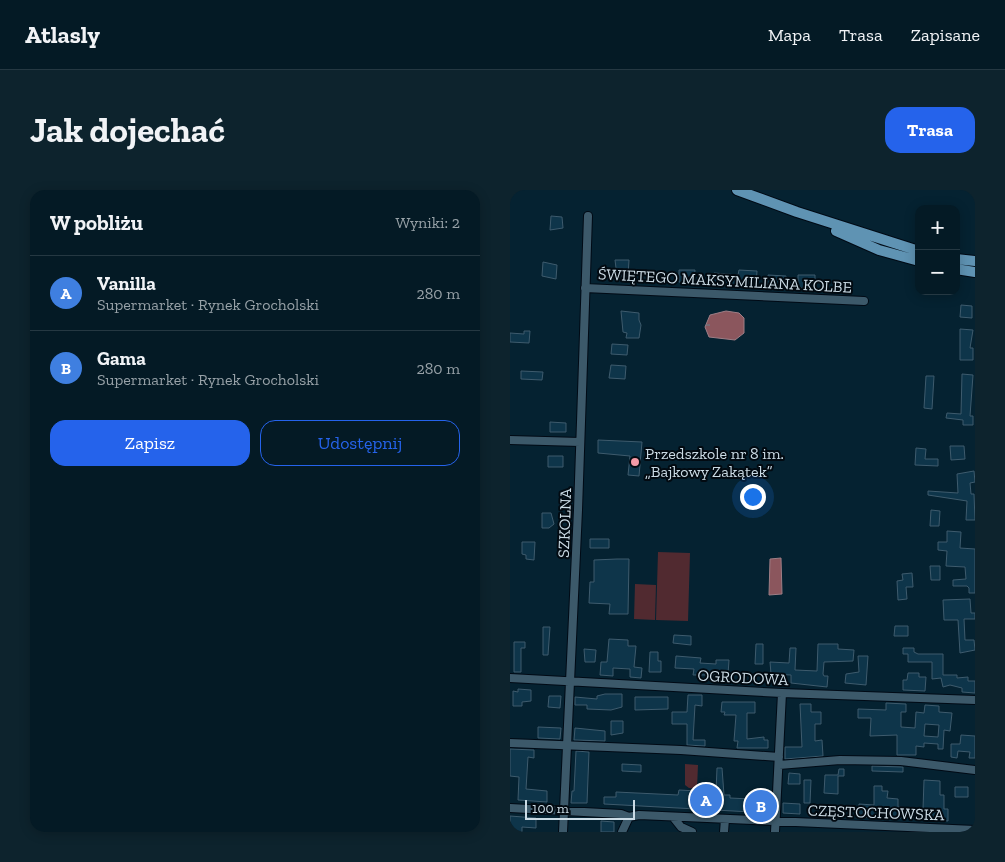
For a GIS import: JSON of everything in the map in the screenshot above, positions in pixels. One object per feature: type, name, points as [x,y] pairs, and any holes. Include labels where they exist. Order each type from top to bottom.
[{"type":"main road","points":[[736,190],[797,212],[916,250]]},
{"type":"main road","points":[[797,212],[879,250],[915,259]]},
{"type":"main road","points":[[960,259],[975,261]]},
{"type":"main road","points":[[960,270],[975,272]]},
{"type":"street","name":"SZKOLNA","points":[[563,832],[588,216]]},
{"type":"street","name":"ŚWIĘTEGO MAKSYMILIANA KOLBE","points":[[585,288],[864,300]]},
{"type":"street","points":[[510,440],[580,442]]},
{"type":"street","name":"OGRODOWA","points":[[510,678],[782,693],[975,700]]},
{"type":"street","points":[[775,832],[782,693]]},
{"type":"street","points":[[510,743],[681,750],[779,761],[901,760],[975,770]]},
{"type":"street","name":"CZĘSTOCHOWSKA","points":[[510,808],[620,814],[629,817],[639,815],[674,816],[975,830]]},
{"type":"street","points":[[674,816],[681,827],[692,832]]},
{"type":"street","points":[[622,832],[629,817]]},
{"type":"street","points":[[724,832],[725,819]]},
{"type":"path","points":[[706,325],[712,325]]},
{"type":"shaded area","points":[[726,311],[739,313],[744,318],[744,333],[735,340],[709,337],[705,327],[710,315]]},
{"type":"shaded area","points":[[658,552],[690,553],[688,621],[656,620]]},
{"type":"shaded area","points":[[781,558],[782,594],[769,595],[770,559]]},
{"type":"shaded area","points":[[635,584],[656,585],[655,620],[634,619]]},
{"type":"shaded area","points":[[685,764],[698,765],[697,789],[689,788],[685,785]]},
{"type":"building","points":[[551,216],[562,217],[563,228],[550,230]]},
{"type":"building","points":[[615,260],[629,260],[628,276],[617,276]]},
{"type":"building","points":[[543,262],[557,265],[556,279],[542,276]]},
{"type":"building","points":[[679,270],[695,270],[694,283],[679,282]]},
{"type":"building","points":[[739,270],[757,271],[756,286],[713,285],[714,273],[738,275]]},
{"type":"building","points":[[768,275],[786,276],[785,287],[767,286]]},
{"type":"building","points":[[798,275],[815,275],[815,290],[798,287]]},
{"type":"building","points":[[961,305],[972,306],[972,318],[960,317]]},
{"type":"building","points":[[621,311],[639,313],[641,325],[639,338],[626,338],[627,333],[623,332]]},
{"type":"building","points":[[960,329],[973,330],[970,348],[973,348],[973,360],[960,360]]},
{"type":"building","points":[[524,331],[530,331],[529,343],[510,342],[510,333],[524,334]]},
{"type":"building","points":[[612,344],[628,345],[627,355],[611,354]]},
{"type":"building","points":[[611,365],[626,366],[625,379],[609,378]]},
{"type":"building","points":[[521,371],[543,372],[542,380],[521,379]]},
{"type":"building","points":[[962,374],[973,375],[970,416],[973,416],[973,425],[963,425],[963,420],[946,418],[947,413],[961,414]]},
{"type":"building","points":[[926,376],[934,376],[932,409],[924,408]]},
{"type":"building","points":[[550,422],[566,423],[566,432],[550,432]]},
{"type":"building","name":"Przedszkole nr 8 im. „Bajkowy Zakątek”","points":[[598,440],[642,442],[639,476],[628,475],[630,456],[598,453]]},
{"type":"building","points":[[950,446],[964,446],[965,459],[951,460]]},
{"type":"building","points":[[916,448],[926,449],[925,459],[938,459],[938,466],[915,465]]},
{"type":"building","points":[[548,456],[563,456],[563,467],[548,467]]},
{"type":"building","points":[[974,471],[975,482],[970,483],[971,494],[974,494],[975,520],[966,520],[967,501],[928,495],[928,491],[958,493],[957,474]]},
{"type":"building","points":[[931,510],[940,511],[939,526],[930,526]]},
{"type":"building","points":[[542,513],[551,513],[554,524],[549,528],[542,528]]},
{"type":"building","points":[[947,531],[961,532],[960,548],[975,549],[975,593],[969,593],[967,586],[953,586],[953,580],[966,579],[965,567],[946,566],[947,551],[938,550],[938,542],[947,542]]},
{"type":"building","points":[[590,539],[609,539],[609,548],[590,548]]},
{"type":"building","points":[[522,542],[535,542],[534,560],[526,559],[526,555],[522,554]]},
{"type":"building","points":[[629,559],[628,614],[609,614],[610,604],[589,603],[590,582],[594,582],[594,560]]},
{"type":"building","points":[[930,566],[940,566],[940,580],[931,580]]},
{"type":"building","points":[[912,573],[913,587],[906,587],[907,599],[898,600],[897,581],[903,580],[902,574]]},
{"type":"building","points":[[970,599],[971,613],[975,613],[975,619],[964,619],[965,640],[974,640],[975,650],[960,653],[958,620],[944,620],[943,600]]},
{"type":"building","points":[[895,626],[908,626],[908,636],[894,636]]},
{"type":"building","points":[[543,627],[550,627],[548,655],[543,655]]},
{"type":"building","points":[[674,635],[691,636],[691,645],[673,643]]},
{"type":"building","points":[[609,639],[628,640],[628,646],[636,646],[634,667],[642,668],[641,678],[630,677],[630,669],[613,668],[613,676],[600,675],[601,662],[607,662]]},
{"type":"building","points":[[514,642],[525,642],[525,648],[521,648],[521,672],[514,672]]},
{"type":"building","points":[[756,644],[763,644],[763,664],[755,664]]},
{"type":"building","points":[[818,644],[838,644],[838,649],[854,650],[853,661],[824,662],[823,674],[828,676],[827,687],[791,683],[791,675],[771,674],[770,662],[789,663],[790,648],[796,648],[795,670],[817,671]]},
{"type":"building","points":[[903,648],[914,648],[914,652],[918,654],[943,654],[943,675],[957,675],[957,678],[968,677],[968,681],[975,681],[975,693],[962,692],[962,688],[950,685],[943,687],[941,678],[932,679],[932,662],[908,662],[908,654],[903,654]]},
{"type":"building","points":[[584,649],[596,650],[595,662],[585,662]]},
{"type":"building","points":[[650,652],[658,652],[658,661],[661,661],[661,672],[649,672]]},
{"type":"building","points":[[676,656],[701,658],[700,663],[716,664],[716,660],[729,660],[728,675],[693,675],[694,669],[675,668]]},
{"type":"building","points":[[858,656],[868,656],[866,685],[845,683],[846,674],[859,672]]},
{"type":"building","points":[[908,673],[919,673],[919,677],[926,677],[925,691],[903,690],[903,680],[907,680]]},
{"type":"building","points":[[518,689],[531,690],[531,701],[522,702],[522,706],[513,706],[513,691],[518,692]]},
{"type":"building","points":[[622,694],[622,707],[611,710],[587,709],[587,705],[575,705],[575,697],[597,699],[597,696]]},
{"type":"building","points":[[688,695],[702,695],[702,706],[695,705],[693,740],[705,740],[705,746],[687,745],[687,724],[672,724],[672,712],[687,712]]},
{"type":"building","points":[[549,696],[561,696],[560,708],[548,707]]},
{"type":"building","points":[[635,697],[668,697],[668,709],[635,710]]},
{"type":"building","points":[[722,702],[755,702],[755,713],[747,713],[747,739],[764,737],[764,740],[768,740],[768,748],[737,748],[738,741],[734,741],[736,715],[724,715],[725,712],[721,712]]},
{"type":"building","points":[[886,703],[906,704],[906,712],[901,712],[901,727],[915,728],[916,712],[924,713],[925,705],[939,706],[939,712],[952,713],[950,731],[944,730],[943,749],[938,749],[938,744],[924,743],[924,747],[916,746],[916,755],[897,755],[897,735],[870,736],[871,718],[858,718],[858,709],[886,710]],"holes":[[[925,724],[939,725],[938,737],[924,736]]]},
{"type":"building","points":[[800,704],[811,704],[811,712],[821,712],[821,724],[815,724],[815,741],[822,740],[823,756],[785,759],[785,747],[802,747]]},
{"type":"building","points":[[611,721],[623,721],[623,733],[611,735]]},
{"type":"building","points":[[538,727],[561,728],[560,739],[538,738]]},
{"type":"building","points":[[575,728],[605,731],[605,741],[574,740]]},
{"type":"building","points":[[961,735],[975,736],[975,758],[969,758],[970,752],[958,751],[957,758],[951,757],[951,744],[960,744]]},
{"type":"building","points":[[510,749],[534,750],[534,758],[528,757],[526,789],[547,791],[547,802],[518,800],[519,777],[510,776]]},
{"type":"building","points":[[576,751],[589,752],[587,803],[571,803],[572,791],[574,791]]},
{"type":"building","points":[[622,764],[641,765],[641,772],[622,771]]},
{"type":"building","points":[[872,766],[903,767],[903,772],[872,771]]},
{"type":"building","points":[[717,768],[722,768],[724,795],[730,795],[730,798],[771,800],[770,813],[604,804],[604,797],[616,797],[616,792],[678,795],[679,790],[716,792]]},
{"type":"building","points":[[839,769],[844,769],[844,776],[838,776],[838,794],[824,793],[825,775],[838,775]]},
{"type":"building","points":[[789,773],[800,774],[800,784],[788,784]]},
{"type":"building","points":[[804,780],[811,780],[810,803],[804,803]]},
{"type":"building","points":[[924,780],[940,781],[940,795],[944,795],[944,809],[948,809],[948,821],[901,816],[901,818],[858,817],[859,804],[874,805],[874,786],[882,786],[882,791],[888,791],[887,798],[898,799],[898,807],[923,809]]},
{"type":"building","points":[[955,787],[968,787],[968,797],[955,797]]},
{"type":"building","points":[[783,803],[800,804],[800,814],[783,813]]},
{"type":"building","points":[[510,816],[536,818],[536,828],[522,827],[522,832],[511,832]]},
{"type":"building","points":[[601,821],[614,822],[614,832],[601,832]]},
{"type":"place","name":"Przedszkole nr 8 im. „Bajkowy Zakątek”","points":[[635,462]]},
{"type":"place","name":"Vanilla","points":[[706,800]]},
{"type":"place","name":"Gama","points":[[761,806]]}]
